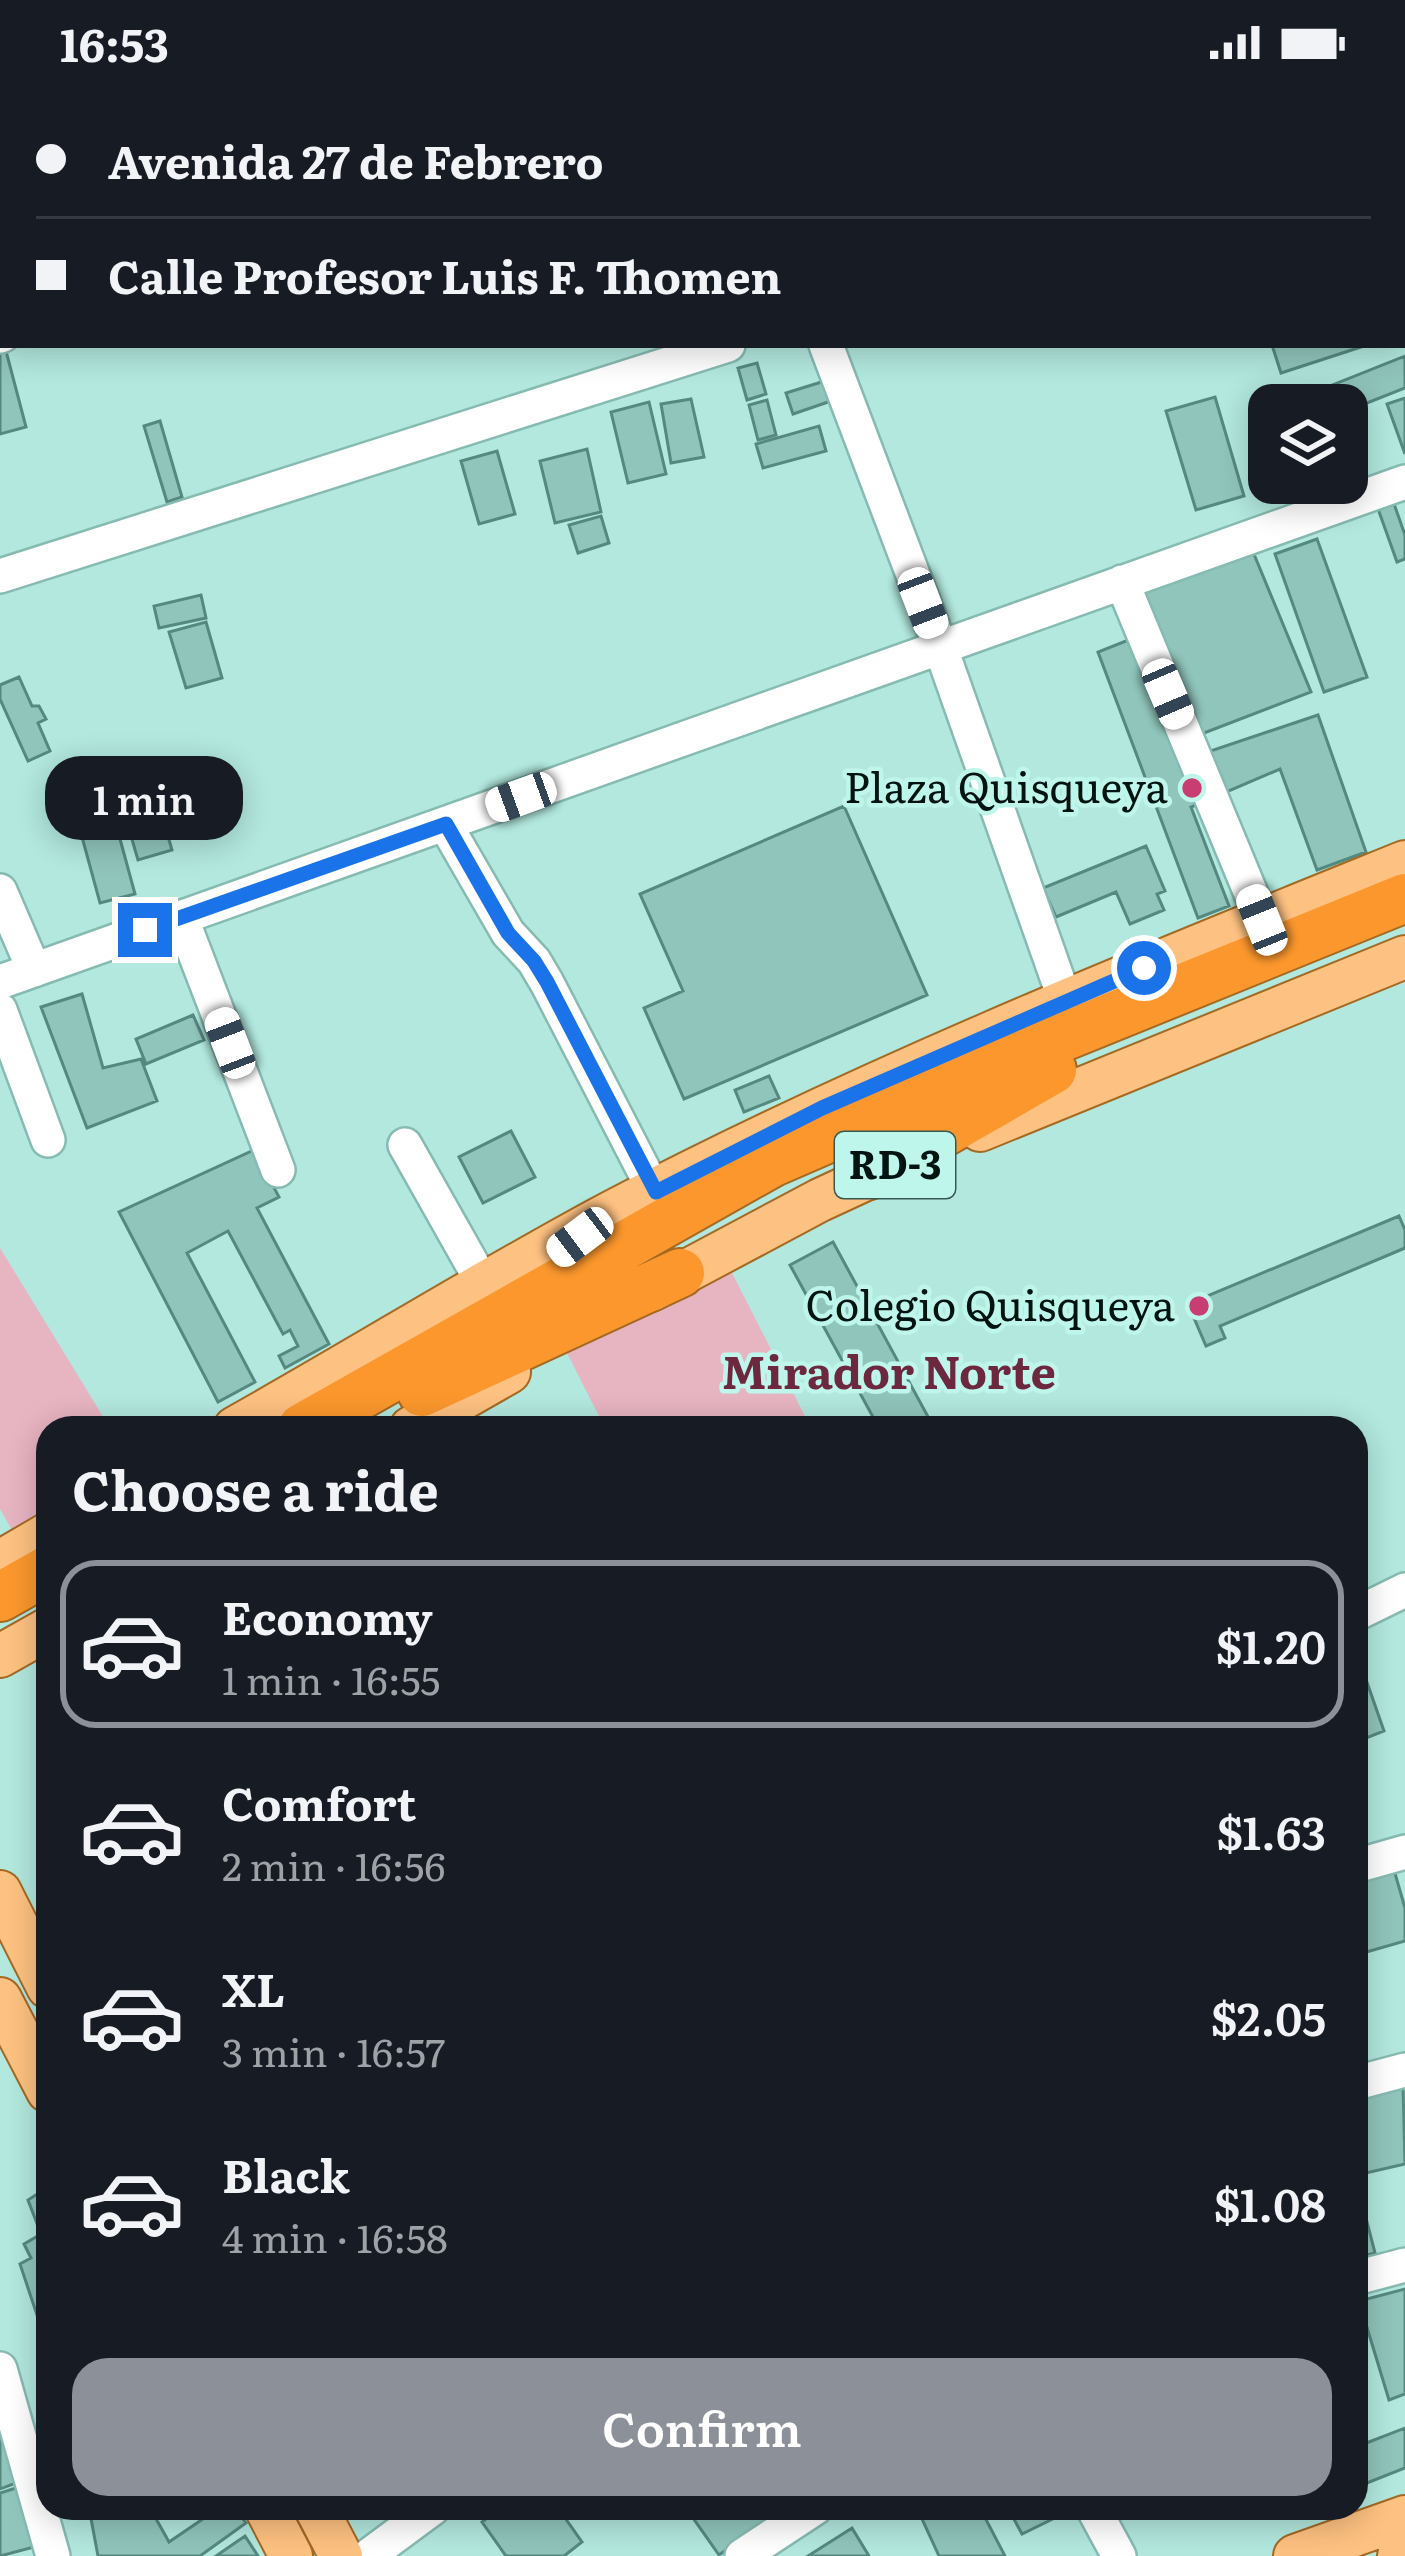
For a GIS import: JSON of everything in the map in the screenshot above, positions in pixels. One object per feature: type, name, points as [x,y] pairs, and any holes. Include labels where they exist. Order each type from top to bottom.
[{"type":"highway","name":"RD-3","points":[[376,1416],[1043,1059],[1322,944],[1405,898]]},
{"type":"highway","name":"RD-3","points":[[1322,944],[1405,923]]},
{"type":"highway","points":[[822,1108],[1043,1059]]},
{"type":"highway","points":[[869,1175],[1043,1059]]},
{"type":"highway","points":[[412,1396],[635,1201]]},
{"type":"highway","points":[[412,1396],[680,1273]]},
{"type":"highway","name":"RD-3","points":[[343,1416],[412,1396]]},
{"type":"highway","points":[[0,1597],[36,1577]]},
{"type":"highway","points":[[0,1624],[36,1604]]},
{"type":"main road","name":"RD-3","points":[[256,1416],[635,1201],[822,1108],[1065,1000],[1405,862]]},
{"type":"main road","name":"RD-3","points":[[680,1273],[869,1175],[1405,957]]},
{"type":"main road","points":[[0,1562],[36,1541]]},
{"type":"main road","points":[[0,1656],[36,1636]]},
{"type":"main road","points":[[0,1892],[36,1963]]},
{"type":"main road","points":[[0,1999],[36,2068]]},
{"type":"main road","points":[[1295,2556],[1405,2516]]},
{"type":"main road","points":[[272,2520],[291,2556]]},
{"type":"main road","points":[[322,2520],[341,2556]]},
{"type":"street","points":[[0,576],[719,348]]},
{"type":"street","points":[[827,348],[940,646],[1065,1000]]},
{"type":"street","points":[[0,982],[1405,482]]},
{"type":"street","points":[[1122,582],[1262,920]]},
{"type":"street","points":[[446,824],[508,933],[547,982],[635,1201]]},
{"type":"street","points":[[0,892],[34,970]]},
{"type":"street","points":[[182,917],[278,1170]]},
{"type":"street","points":[[0,1010],[48,1140]]},
{"type":"street","points":[[405,1145],[484,1286]]},
{"type":"street","points":[[1368,1608],[1405,1590]]},
{"type":"street","points":[[1368,1863],[1405,1852]]},
{"type":"street","points":[[1368,2080],[1405,2070]]},
{"type":"street","points":[[1368,2275],[1405,2265]]},
{"type":"street","points":[[0,2369],[36,2496]]},
{"type":"street","points":[[43,2520],[53,2556]]},
{"type":"street","points":[[368,2556],[418,2520]]},
{"type":"street","points":[[742,2556],[797,2520]]},
{"type":"street","points":[[1100,2520],[1119,2556]]},
{"type":"shaded area","points":[[0,1248],[103,1416],[36,1416],[36,1519],[12,1530],[0,1509]]},
{"type":"shaded area","points":[[730,1269],[805,1416],[599,1416],[566,1351]]},
{"type":"building","points":[[1273,348],[1358,348],[1281,373]]},
{"type":"building","points":[[6,351],[26,427],[0,434],[0,353]]},
{"type":"building","points":[[1405,356],[1405,388],[1368,403],[1368,384],[1335,384]]},
{"type":"building","points":[[757,363],[766,394],[747,400],[738,368]]},
{"type":"building","points":[[828,380],[834,400],[793,414],[786,393]]},
{"type":"building","points":[[1215,397],[1244,496],[1196,510],[1166,411]]},
{"type":"building","points":[[1405,398],[1405,454],[1387,404]]},
{"type":"building","points":[[691,399],[704,457],[671,463],[661,404]]},
{"type":"building","points":[[767,400],[776,435],[758,440],[749,405]]},
{"type":"building","points":[[649,402],[666,474],[628,483],[611,412]]},
{"type":"building","points":[[160,421],[182,497],[167,502],[144,426]]},
{"type":"building","points":[[819,426],[826,451],[763,468],[756,444]]},
{"type":"building","points":[[587,449],[601,512],[555,523],[540,461]]},
{"type":"building","points":[[497,451],[515,514],[479,524],[461,461]]},
{"type":"building","points":[[1393,501],[1405,535],[1405,559],[1397,562],[1377,506]]},
{"type":"building","points":[[601,516],[609,543],[578,553],[569,525]]},
{"type":"building","points":[[1317,539],[1367,677],[1324,692],[1275,554]]},
{"type":"building","points":[[1251,547],[1311,692],[1191,738],[1131,586]]},
{"type":"building","points":[[201,595],[206,618],[159,628],[154,606]]},
{"type":"building","points":[[206,622],[222,678],[186,688],[169,632]]},
{"type":"building","name":"Plaza Quisqueya","points":[[1136,637],[1187,759],[1318,715],[1366,852],[1317,870],[1280,769],[1191,807],[1229,906],[1198,918],[1098,652]]},
{"type":"building","points":[[19,677],[32,706],[39,706],[46,719],[38,723],[50,751],[28,761],[0,699],[0,685]]},
{"type":"building","points":[[158,802],[172,850],[138,860],[124,812]]},
{"type":"building","points":[[844,806],[927,995],[684,1099],[644,1008],[683,991],[640,894]]},
{"type":"building","points":[[114,817],[135,894],[100,903],[79,826]]},
{"type":"building","points":[[1146,846],[1165,891],[1157,894],[1164,910],[1130,924],[1116,892],[1056,917],[1043,888]]},
{"type":"building","points":[[82,994],[103,1068],[141,1059],[157,1101],[87,1128],[41,1007]]},
{"type":"building","points":[[193,1015],[204,1040],[146,1064],[136,1039]]},
{"type":"building","points":[[769,1076],[779,1098],[744,1112],[735,1090]]},
{"type":"building","points":[[511,1131],[535,1177],[483,1203],[459,1157]]},
{"type":"building","points":[[254,1150],[279,1197],[257,1208],[329,1344],[285,1368],[279,1356],[298,1346],[290,1330],[283,1334],[228,1231],[187,1253],[255,1382],[218,1402],[119,1212]]},
{"type":"building","points":[[1399,1216],[1405,1248],[1220,1326],[1225,1338],[1206,1346],[1188,1304]]},
{"type":"building","points":[[833,1242],[928,1416],[872,1416],[790,1265]]},
{"type":"building","points":[[1368,1685],[1384,1731],[1368,1737]]},
{"type":"building","points":[[1392,1863],[1405,1908],[1405,1941],[1368,1952],[1368,1870]]},
{"type":"building","points":[[1403,2085],[1405,2164],[1368,2173],[1368,2093]]},
{"type":"building","points":[[36,2195],[36,2221],[28,2200]]},
{"type":"building","points":[[1368,2226],[1375,2253],[1368,2255]]},
{"type":"building","points":[[36,2237],[36,2312],[20,2264],[31,2258],[24,2244]]},
{"type":"building","points":[[1405,2289],[1405,2394],[1389,2400],[1368,2331],[1368,2299]]},
{"type":"building","points":[[1405,2428],[1405,2468],[1368,2483],[1368,2442]]},
{"type":"building","points":[[0,2433],[16,2483],[0,2489]]},
{"type":"building","points":[[19,2487],[34,2547],[0,2556],[0,2493]]},
{"type":"building","points":[[91,2520],[157,2520],[169,2542],[201,2520],[246,2523],[200,2556],[98,2556]]},
{"type":"building","points":[[566,2520],[582,2542],[564,2556],[506,2556],[482,2522]]},
{"type":"building","points":[[694,2520],[768,2520],[719,2555]]},
{"type":"building","points":[[922,2520],[986,2520],[1005,2556],[939,2556]]},
{"type":"building","points":[[1014,2520],[1051,2520],[1022,2534]]},
{"type":"building","points":[[852,2528],[869,2556],[808,2556]]},
{"type":"building","points":[[245,2536],[258,2556],[216,2556]]},
{"type":"place","name":"Plaza Quisqueya","points":[[1192,788]]},
{"type":"place","name":"Colegio Quisqueya","points":[[1199,1306]]},
{"type":"district","name":"Mirador Norte","points":[[889,1373]]},
{"type":"route","points":[[145,930],[446,824],[508,933],[547,982],[656,1192],[822,1108],[1144,968]]}]
